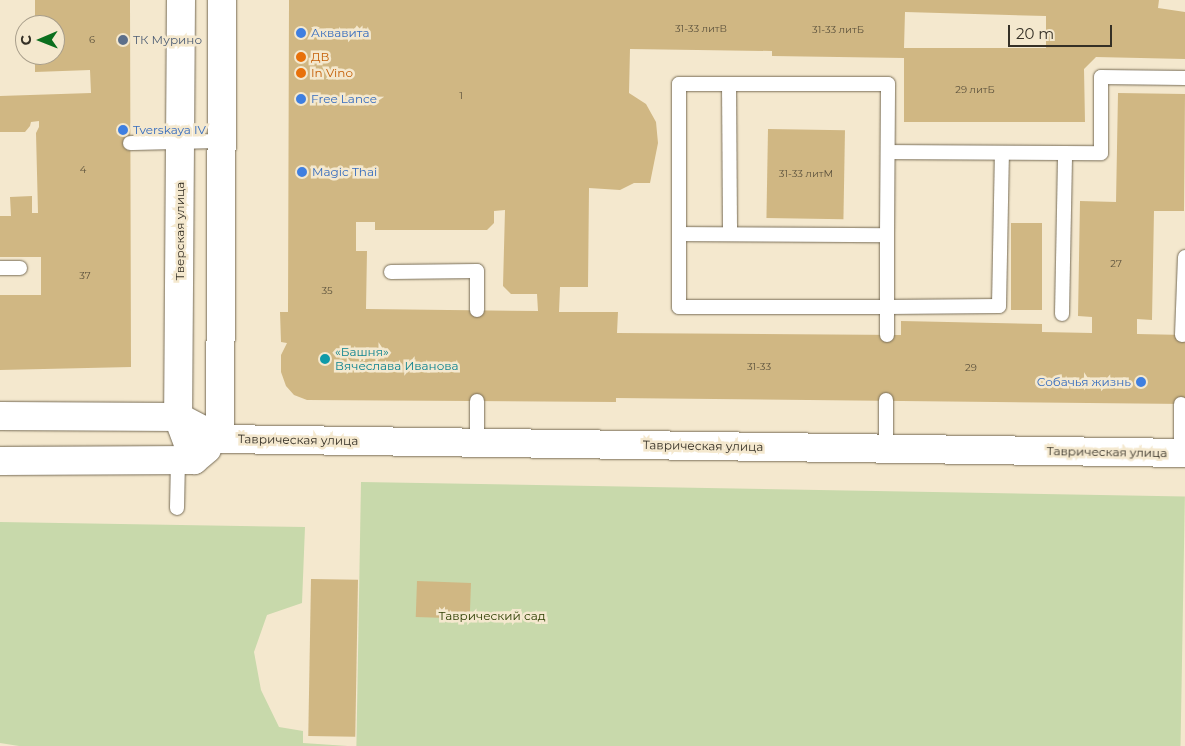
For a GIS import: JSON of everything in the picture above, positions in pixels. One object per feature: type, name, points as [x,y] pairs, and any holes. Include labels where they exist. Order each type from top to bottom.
[{"type":"street","name":"Тверская улица","points":[[181,0],[178,418],[186,460]]},
{"type":"street","points":[[220,439],[222,0]]},
{"type":"street","name":"Таврическая улица","points":[[0,416],[178,418],[220,439],[1183,453]]},
{"type":"street","name":"Таврическая улица","points":[[186,460],[220,439]]},
{"type":"street","points":[[0,461],[186,460]]},
{"type":"lane","points":[[888,152],[1101,153],[1101,77],[1185,78]]},
{"type":"lane","points":[[887,335],[887,306],[887,235],[888,84],[679,84],[679,307],[887,306],[999,306],[1002,152]]},
{"type":"lane","points":[[729,84],[730,234]]},
{"type":"lane","points":[[130,144],[221,141]]},
{"type":"lane","points":[[1062,314],[1065,153]]},
{"type":"lane","points":[[679,234],[887,235]]},
{"type":"lane","points":[[1182,335],[1185,257]]},
{"type":"lane","points":[[0,268],[20,268]]},
{"type":"lane","points":[[390,272],[477,272],[477,310]]},
{"type":"lane","points":[[886,400],[886,449]]},
{"type":"lane","points":[[477,401],[477,442]]},
{"type":"lane","points":[[1181,404],[1183,453]]},
{"type":"lane","points":[[177,508],[186,460]]},
{"type":"green space","name":"Таврический сад","points":[[361,482],[1185,496],[1181,746],[356,746]]},
{"type":"green space","points":[[0,522],[305,527],[302,603],[267,615],[254,652],[261,690],[279,727],[303,731],[303,743],[348,746],[19,746],[0,743]]},
{"type":"building","points":[[35,0],[130,0],[131,367],[0,370],[0,295],[41,295],[41,257],[0,257],[0,216],[11,216],[10,197],[32,196],[32,213],[38,213],[36,133],[39,121],[31,122],[25,132],[0,132],[0,96],[91,93],[90,70],[35,72],[35,65],[65,65],[65,15],[35,15]]},
{"type":"building","points":[[289,0],[1159,0],[1158,8],[1185,12],[1185,59],[1096,57],[1084,69],[1085,122],[904,122],[904,58],[772,56],[772,51],[630,49],[629,93],[646,104],[656,122],[658,143],[650,183],[634,183],[620,190],[589,188],[588,287],[560,287],[559,312],[618,312],[617,333],[901,335],[901,321],[1042,324],[1042,332],[1092,333],[1092,317],[1078,316],[1080,201],[1116,202],[1118,93],[1185,94],[1184,211],[1154,211],[1152,320],[1137,319],[1137,334],[1185,335],[1185,404],[616,398],[616,402],[307,400],[294,395],[286,386],[281,372],[281,355],[287,343],[281,342],[280,312],[288,312]],"holes":[[[905,12],[1046,16],[1046,48],[904,48]],[[505,210],[503,286],[511,294],[537,294],[538,311],[366,309],[367,251],[356,251],[356,222],[375,222],[375,230],[487,230],[494,223],[494,211]]]},
{"type":"building","points":[[768,129],[845,130],[843,219],[766,218]]},
{"type":"building","points":[[1011,223],[1042,223],[1042,310],[1011,310]]},
{"type":"building","points":[[311,579],[358,580],[355,737],[308,736]]},
{"type":"building","points":[[417,581],[471,583],[470,619],[416,617]]},
{"type":"place","name":"Аквавита","points":[[301,33]]},
{"type":"place","name":"ТК Мурино","points":[[123,40]]},
{"type":"place","name":"ДВ","points":[[301,57]]},
{"type":"place","name":"In Vino","points":[[301,73]]},
{"type":"place","name":"Free Lance","points":[[301,99]]},
{"type":"place","name":"Tverskaya IV","points":[[123,130]]},
{"type":"place","name":"Magic Thai","points":[[302,172]]},
{"type":"place","name":"«Башня» Вячеслава Иванова","points":[[325,359]]},
{"type":"place","name":"Собачья жизнь","points":[[1141,382]]}]
